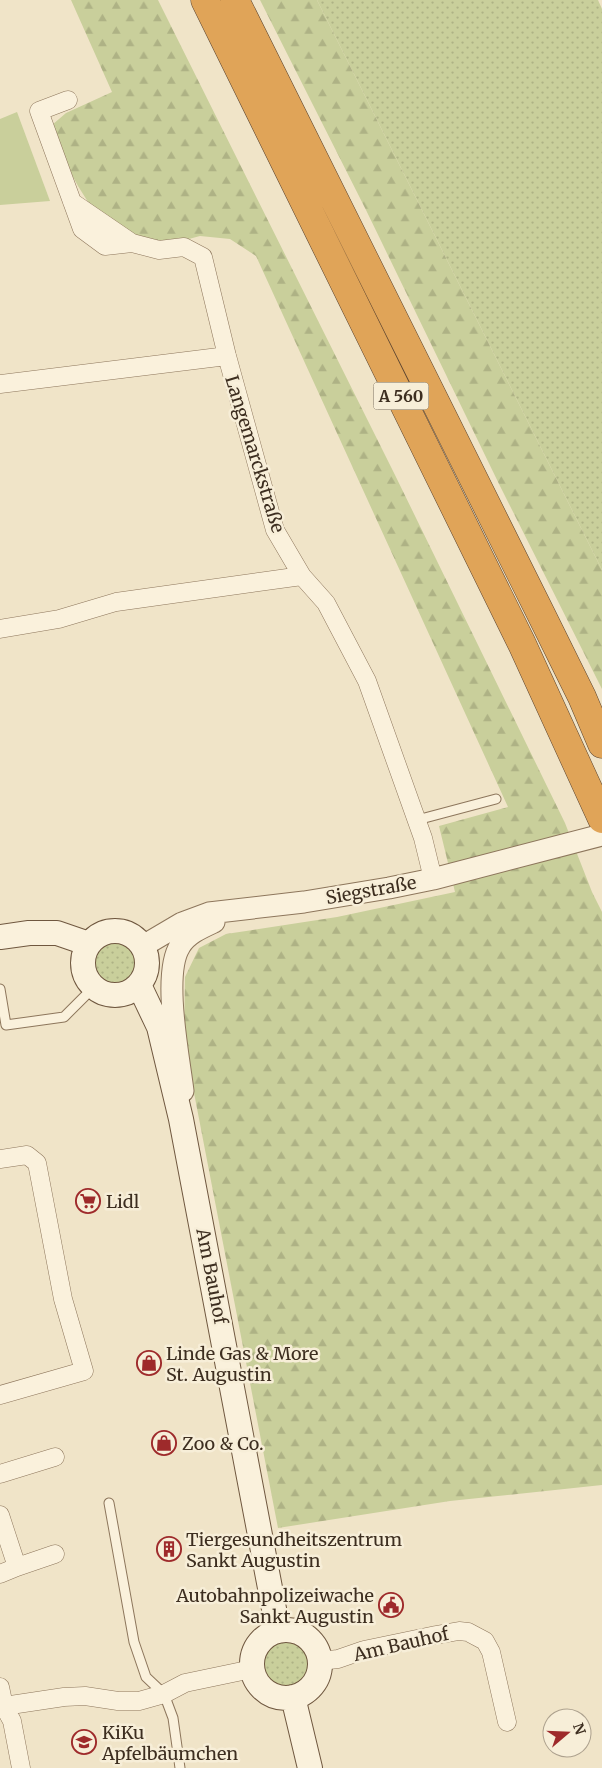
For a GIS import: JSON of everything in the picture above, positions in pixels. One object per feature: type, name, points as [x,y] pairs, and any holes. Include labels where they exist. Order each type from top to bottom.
[{"type":"highway","name":"A 560","points":[[204,0],[522,644],[592,794],[602,820]]},
{"type":"highway","name":"A 560","points":[[235,0],[582,697],[602,744]]},
{"type":"main road","points":[[116,931],[131,936],[143,946],[148,966],[145,976],[131,992],[112,996],[94,988],[88,980],[83,962],[85,952],[89,944],[101,934],[116,931]]},
{"type":"main road","points":[[0,937],[29,932],[57,933],[89,944]]},
{"type":"main road","name":"Am Bauhof","points":[[139,985],[159,1027],[181,1119],[278,1630]]},
{"type":"main road","points":[[278,1630],[290,1630],[306,1636],[318,1650],[320,1662],[316,1680],[310,1688],[302,1694],[293,1697],[282,1698],[267,1692],[256,1680],[252,1670],[252,1659],[255,1649],[261,1640],[278,1630]]},
{"type":"main road","points":[[293,1697],[310,1768]]},
{"type":"street","name":"Langemarckstraße","points":[[68,100],[39,111],[82,229],[105,246],[132,243],[159,250],[184,247],[203,257],[226,356],[275,530],[302,576],[326,603],[367,682],[417,820],[433,879]]},
{"type":"street","name":"Langemarckstraße","points":[[0,384],[226,356]]},
{"type":"street","points":[[0,629],[59,619],[116,602],[302,576]]},
{"type":"street","name":"Siegstraße","points":[[143,946],[182,923],[209,913],[304,902],[433,879],[602,835]]},
{"type":"street","points":[[181,1119],[184,1098],[173,1008],[172,977],[175,957],[180,945],[190,935],[239,910]]},
{"type":"street","points":[[0,1159],[27,1155],[37,1163],[63,1299],[84,1371],[0,1395]]},
{"type":"street","points":[[0,1474],[55,1457]]},
{"type":"street","points":[[0,1515],[17,1567]]},
{"type":"street","points":[[0,1574],[55,1554]]},
{"type":"street","name":"Am Bauhof","points":[[320,1662],[338,1659],[373,1648],[459,1631],[468,1632],[486,1641],[491,1652],[507,1722]]},
{"type":"street","points":[[4,1706],[64,1697],[85,1696],[118,1701],[139,1701],[164,1694],[186,1683],[252,1670]]},
{"type":"street","points":[[0,1687],[4,1706],[12,1721],[21,1768]]},
{"type":"lane","points":[[417,820],[496,799]]},
{"type":"lane","points":[[0,989],[6,1025],[64,1017],[94,988]]},
{"type":"lane","points":[[109,1503],[134,1642],[146,1677],[164,1694],[172,1718],[180,1768]]},
{"type":"green space","points":[[71,0],[158,0],[395,475],[565,823],[592,892],[602,912],[602,1485],[450,1501],[278,1528],[184,1041],[185,977],[199,948],[226,934],[337,917],[455,892],[439,826],[508,807],[256,256],[230,239],[200,236],[163,246],[142,242],[88,202],[66,164],[52,125],[66,113],[112,92]]},
{"type":"green space","points":[[260,0],[317,0],[602,570],[602,689],[499,484],[366,210]]},
{"type":"green space","points":[[317,0],[598,0],[602,9],[602,570]]},
{"type":"green space","points":[[17,112],[50,201],[0,205],[0,119]]},
{"type":"green space","points":[[110,941],[120,941],[134,951],[138,964],[134,977],[128,983],[120,987],[110,987],[96,977],[92,969],[92,959],[102,945]]},
{"type":"green space","points":[[291,1641],[295,1642],[305,1651],[308,1655],[308,1673],[299,1683],[291,1687],[281,1687],[273,1683],[264,1673],[263,1659],[267,1651],[277,1642]]},
{"type":"place","name":"Lidl","points":[[88,1201]]},
{"type":"place","name":"Linde Gas & More St. Augustin","points":[[149,1363]]},
{"type":"place","name":"Zoo & Co.","points":[[164,1443]]},
{"type":"place","name":"Tiergesundheitszentrum Sankt Augustin","points":[[169,1549]]},
{"type":"place","name":"Autobahnpolizeiwache Sankt Augustin","points":[[391,1605]]},
{"type":"place","name":"KiKu Apfelbäumchen","points":[[84,1742]]}]
